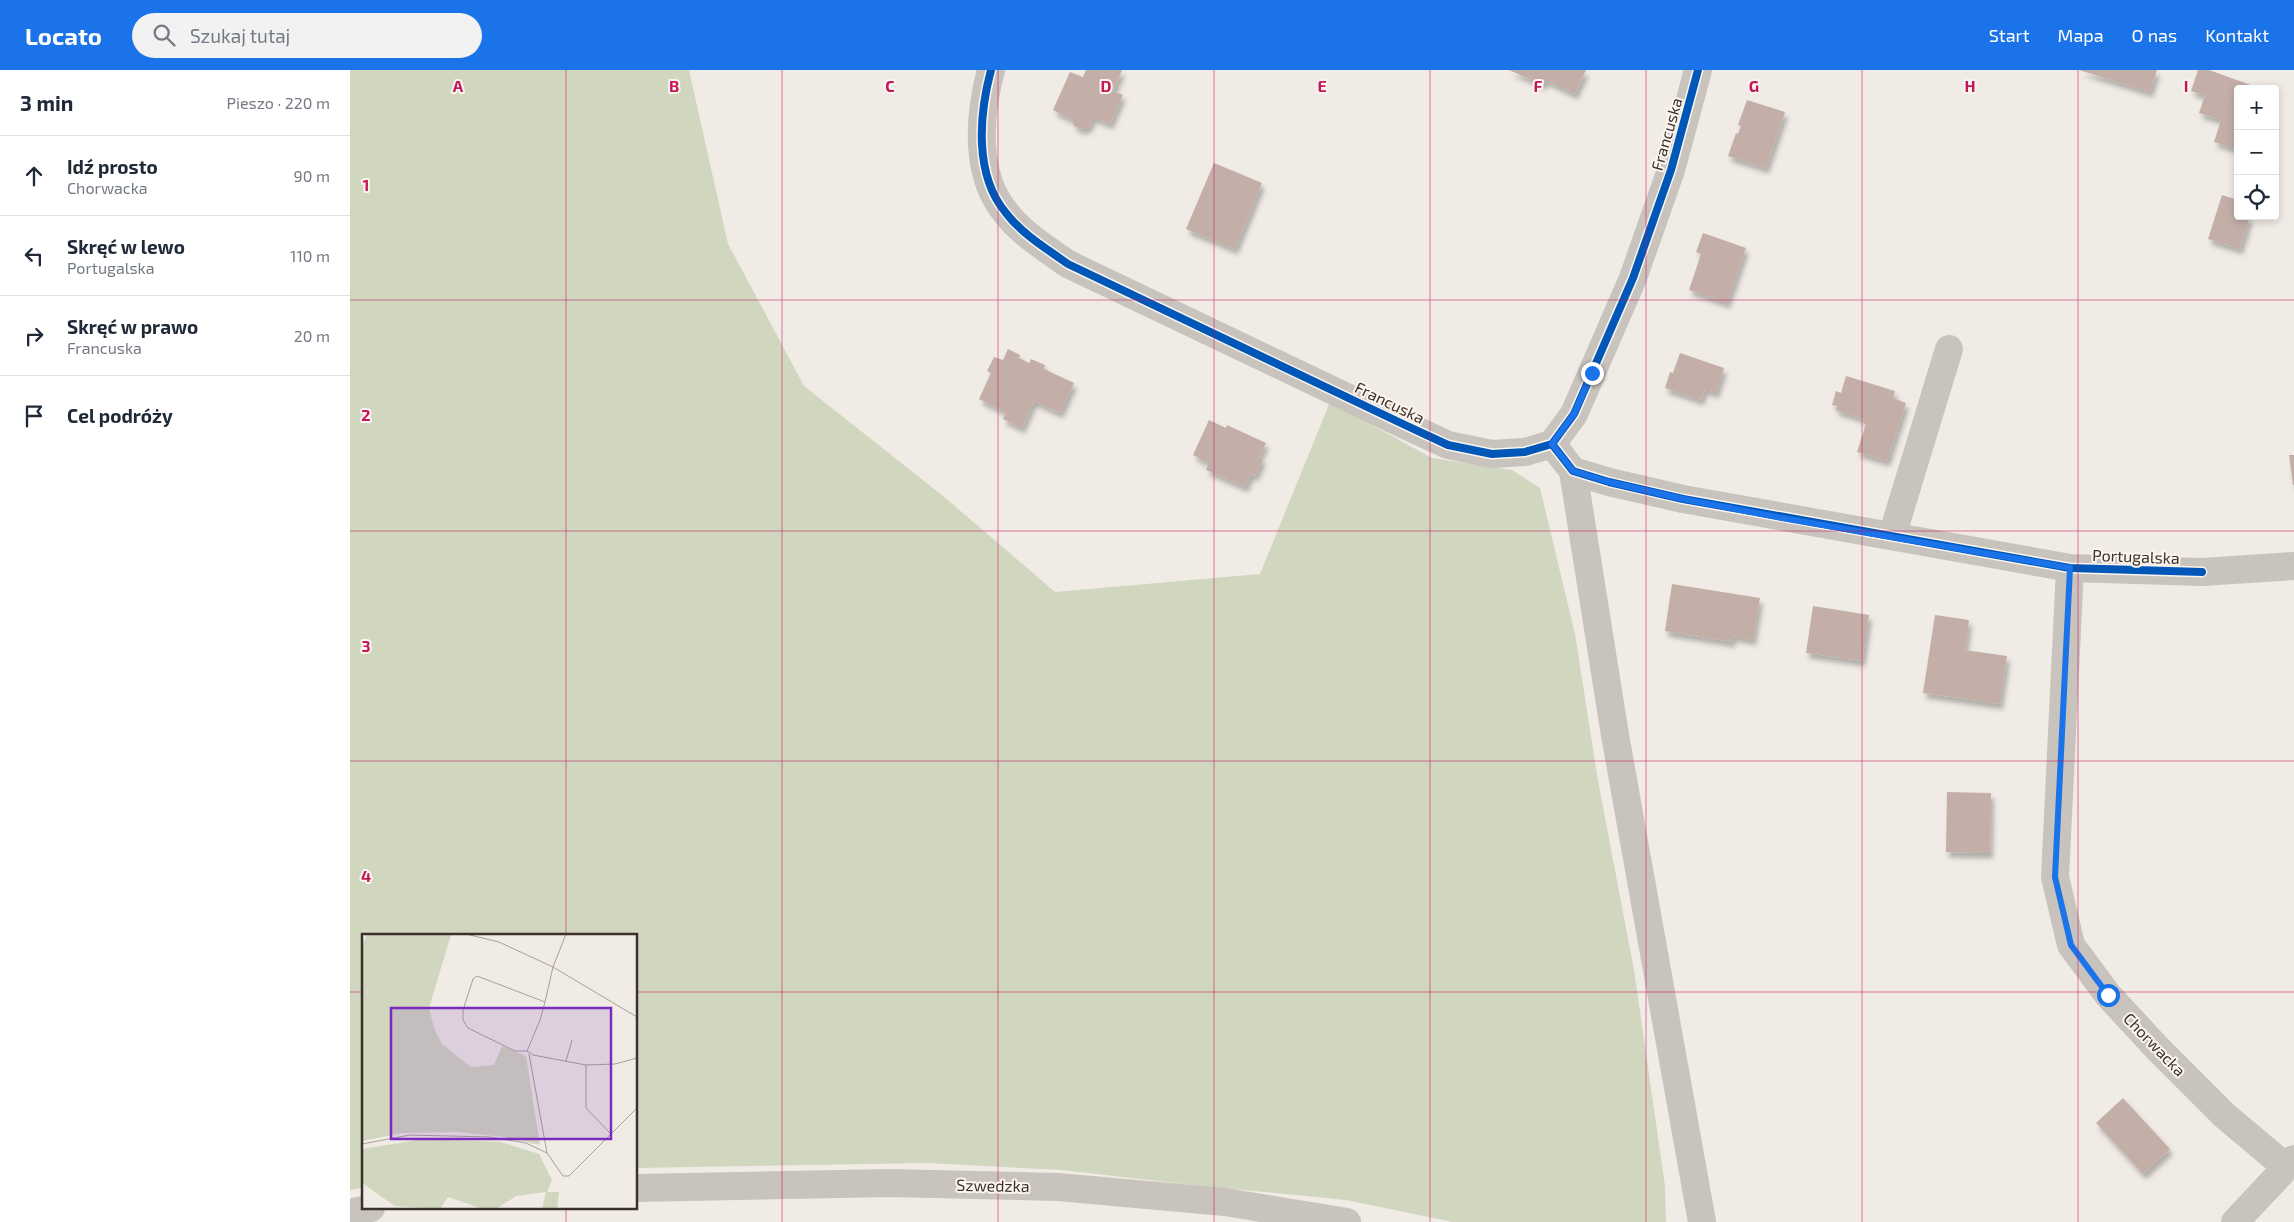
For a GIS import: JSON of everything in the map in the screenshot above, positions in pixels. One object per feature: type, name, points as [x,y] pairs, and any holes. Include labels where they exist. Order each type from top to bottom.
[{"type":"street","name":"Francuska","points":[[991,70],[982,119],[984,169],[1005,213],[1036,241],[1068,264],[1448,445],[1492,454],[1525,452],[1552,444],[1574,414],[1633,278],[1671,170],[1698,70]]},
{"type":"street","points":[[1892,536],[1949,349]]},
{"type":"street","points":[[1552,444],[1573,471],[1638,868],[1702,1222]]},
{"type":"street","name":"Portugalska","points":[[1573,471],[1609,482],[1683,499],[2070,568],[2202,572],[2294,566]]},
{"type":"street","name":"Chorwacka","points":[[2070,568],[2055,877],[2071,945],[2108,995],[2158,1049],[2224,1115],[2290,1163]]},
{"type":"street","points":[[2235,1222],[2290,1163]]},
{"type":"street","name":"Szwedzka","points":[[638,1188],[890,1183],[1058,1187],[1225,1202],[1347,1222]]},
{"type":"street","points":[[350,1213],[363,1210]]},
{"type":"green space","points":[[350,70],[689,70],[728,244],[804,386],[943,496],[1055,592],[1260,574],[1330,402],[1432,458],[1512,470],[1540,488],[1575,634],[1598,781],[1634,970],[1665,1186],[1666,1222],[1453,1222],[1346,1200],[1062,1170],[926,1163],[638,1168],[638,934],[362,934],[362,1187],[350,1190]]},
{"type":"building","points":[[1086,70],[1122,70],[1113,91],[1123,95],[1110,124],[1093,117],[1089,127],[1082,129],[1074,126],[1073,120],[1053,110],[1070,72],[1083,77]]},
{"type":"building","points":[[1509,70],[1586,70],[1575,94],[1545,80],[1543,85]]},
{"type":"building","points":[[2079,70],[2157,70],[2150,92]]},
{"type":"building","points":[[2198,70],[2209,70],[2251,85],[2234,85],[2234,148],[2214,142],[2221,120],[2199,113],[2205,95],[2191,91]]},
{"type":"building","points":[[1747,100],[1785,112],[1766,168],[1728,156],[1736,133],[1738,134],[1741,126],[1738,125]]},
{"type":"building","points":[[1214,163],[1262,183],[1235,249],[1186,229]]},
{"type":"building","points":[[2222,195],[2234,199],[2234,220],[2249,220],[2240,249],[2208,239]]},
{"type":"building","points":[[1703,233],[1746,248],[1727,303],[1689,290],[1701,254],[1696,252]]},
{"type":"building","points":[[1008,349],[1020,355],[1019,358],[1029,363],[1031,359],[1045,365],[1044,369],[1074,383],[1060,413],[1034,401],[1022,428],[1003,419],[1006,412],[979,399],[991,373],[987,371],[994,357],[1003,360]]},
{"type":"building","points":[[1680,353],[1724,368],[1716,393],[1705,389],[1701,400],[1665,388],[1670,372],[1673,373]]},
{"type":"building","points":[[1846,376],[1895,391],[1893,398],[1906,403],[1887,461],[1857,452],[1866,424],[1862,423],[1864,419],[1836,410],[1837,406],[1832,405],[1836,391],[1841,393]]},
{"type":"building","points":[[1209,420],[1226,428],[1227,425],[1266,443],[1259,457],[1263,459],[1255,476],[1251,474],[1245,487],[1206,470],[1209,463],[1193,455]]},
{"type":"building","points":[[2289,455],[2294,455],[2294,485],[2293,485]]},
{"type":"building","points":[[1672,584],[1760,598],[1753,640],[1733,636],[1732,642],[1665,631]]},
{"type":"building","points":[[1813,606],[1869,615],[1862,661],[1806,653]]},
{"type":"building","points":[[1935,615],[1969,620],[1965,650],[2007,656],[2000,704],[1923,693]]},
{"type":"building","points":[[1947,792],[1991,793],[1990,853],[1946,852]]},
{"type":"building","points":[[2123,1098],[2170,1149],[2143,1174],[2096,1123]]},
{"type":"cycle path","points":[[991,70],[982,125],[984,163],[988,181],[996,198],[1012,221],[1035,241],[1068,264],[1405,425],[1448,445],[1492,454],[1525,452],[1552,444],[1574,414],[1633,278],[1671,170],[1698,70]]},
{"type":"cycle path","points":[[1552,444],[1573,471],[1609,482],[1683,499],[2070,568],[2202,572]]},
{"type":"route","points":[[1592,373],[1574,414],[1552,444],[1573,471],[1609,482],[1683,499],[2070,568],[2055,877],[2071,945],[2108,995]]}]
